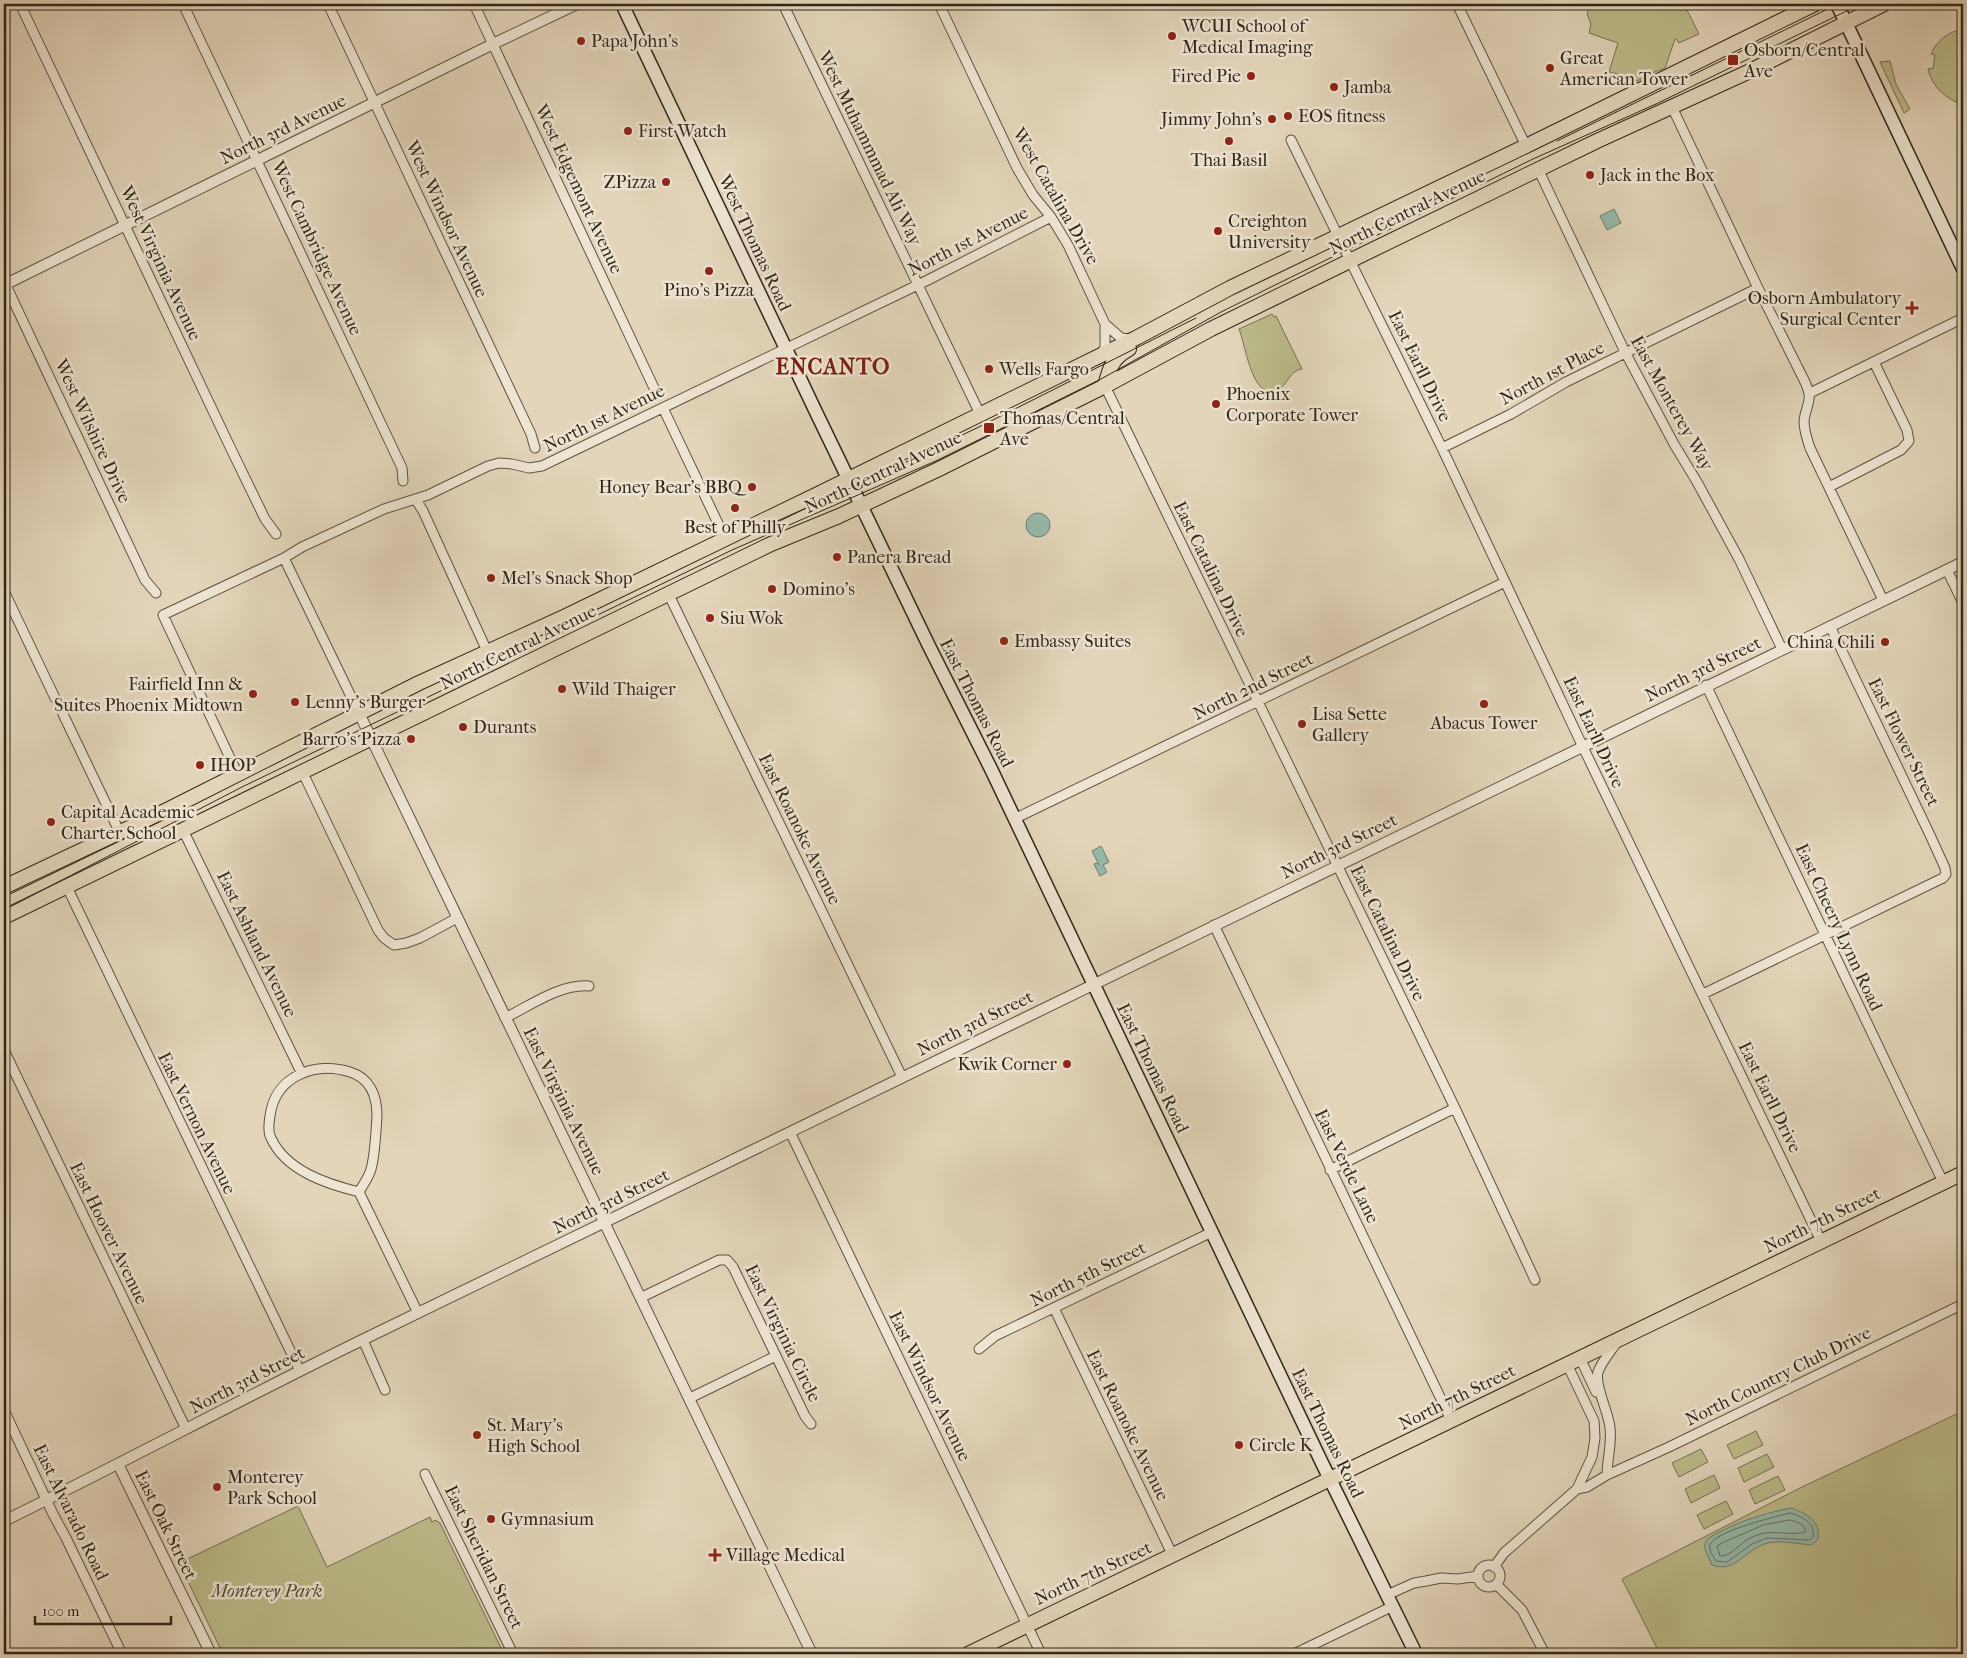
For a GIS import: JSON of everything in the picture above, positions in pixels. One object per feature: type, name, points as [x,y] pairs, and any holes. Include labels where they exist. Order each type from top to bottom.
[{"type":"main road","name":"West Thomas Road","points":[[622,4],[859,501]]},
{"type":"main road","name":"North Central Avenue","points":[[4,917],[302,771],[365,725],[487,650],[566,616],[1136,338],[1234,286],[1526,146],[1815,4]]},
{"type":"main road","name":"North Central Avenue","points":[[4,887],[238,775],[365,725],[668,595],[859,501],[1105,386],[1203,333],[1538,169],[1672,107],[1884,4]]},
{"type":"main road","points":[[1838,6],[1963,269]]},
{"type":"main road","points":[[1105,386],[1112,362],[1118,355],[1155,336],[1164,323]]},
{"type":"main road","name":"East Thomas Road","points":[[859,501],[1416,1654]]},
{"type":"main road","name":"North 7th Street","points":[[968,1654],[1963,1173]]},
{"type":"street","name":"West Virginia Avenue","points":[[20,4],[248,484],[265,519],[276,534]]},
{"type":"street","name":"West Cambridge Avenue","points":[[183,4],[402,468],[403,481]]},
{"type":"street","name":"West Windsor Avenue","points":[[328,4],[531,434],[535,448]]},
{"type":"street","name":"West Edgemont Avenue","points":[[474,4],[654,388]]},
{"type":"street","name":"North 3rd Avenue","points":[[4,283],[578,4]]},
{"type":"street","name":"West Muhammmad Ali Way","points":[[783,4],[980,414]]},
{"type":"street","name":"West Catalina Drive","points":[[939,4],[1017,168],[1033,195],[1052,217],[1068,245],[1106,324],[1121,338],[1136,338]]},
{"type":"street","points":[[1458,4],[1526,146]]},
{"type":"street","points":[[1672,107],[1810,393],[1805,415],[1805,434],[1828,487],[1883,600]]},
{"type":"street","name":"East Earll Drive","points":[[1291,140],[1442,448],[1582,745],[1821,1241]]},
{"type":"street","name":"East Monterey Way","points":[[1538,169],[1625,352],[1739,559],[1782,649]]},
{"type":"street","name":"North 1st Avenue","points":[[238,775],[163,615],[284,558],[302,547],[375,512],[416,500],[488,466],[499,463],[529,468],[542,466],[918,285],[1052,217]]},
{"type":"street","name":"West Wilshire Drive","points":[[4,283],[145,580],[156,593]]},
{"type":"street","name":"North 1st Place","points":[[1442,448],[1511,414],[1566,382],[1625,352],[1758,288]]},
{"type":"street","points":[[1810,393],[1963,318]]},
{"type":"street","points":[[1101,355],[1105,347],[1106,324]]},
{"type":"street","points":[[1828,487],[1901,450],[1909,442],[1908,430],[1874,362]]},
{"type":"street","name":"East Catalina Drive","points":[[1105,386],[1455,1108],[1535,1280]]},
{"type":"street","points":[[663,408],[725,538]]},
{"type":"street","points":[[416,500],[423,511],[487,650]]},
{"type":"street","points":[[284,558],[365,725]]},
{"type":"street","name":"North 3rd Street","points":[[4,1520],[300,1371],[1092,983],[1963,562]]},
{"type":"street","points":[[1947,570],[1963,603]]},
{"type":"street","name":"North 2nd Street","points":[[1014,819],[1505,582]]},
{"type":"street","points":[[4,591],[54,698]]},
{"type":"street","name":"East Roanoke Avenue","points":[[668,595],[902,1077]]},
{"type":"street","name":"East Flower Street","points":[[1824,934],[1942,878],[1946,874],[1938,851],[1830,626]]},
{"type":"street","name":"East Cheery Lynn Road","points":[[1706,685],[1943,1182]]},
{"type":"street","points":[[63,714],[120,833]]},
{"type":"street","name":"East Virginia Avenue","points":[[365,725],[812,1654]]},
{"type":"street","points":[[302,771],[378,930],[384,938],[394,945],[406,943],[457,918]]},
{"type":"street","name":"East Ashland Avenue","points":[[184,830],[301,1072]]},
{"type":"street","name":"East Vernon Avenue","points":[[66,888],[300,1371]]},
{"type":"street","name":"East Verde Lane","points":[[1214,924],[1451,1420]]},
{"type":"street","points":[[1703,994],[1824,934]]},
{"type":"street","points":[[505,1018],[564,989],[589,986]]},
{"type":"street","name":"East Hoover Avenue","points":[[4,1050],[186,1429]]},
{"type":"street","points":[[359,1192],[371,1169],[377,1105],[372,1087],[358,1074],[338,1068],[318,1068],[301,1072],[287,1082],[275,1097],[271,1108],[270,1137],[283,1156],[307,1173],[321,1180],[359,1192],[418,1314]]},
{"type":"street","points":[[1330,1170],[1455,1108]]},
{"type":"street","name":"East Windsor Avenue","points":[[790,1132],[1041,1654]]},
{"type":"street","name":"North 5th Street","points":[[980,1348],[991,1339],[1212,1232]]},
{"type":"street","name":"East Virginia Circle","points":[[642,1298],[720,1260],[727,1260],[733,1267],[805,1416],[811,1424]]},
{"type":"street","name":"North Country Club Drive","points":[[1577,1489],[1587,1487],[1606,1475],[1678,1443],[1963,1304]]},
{"type":"street","name":"East Roanoke Avenue","points":[[1054,1308],[1173,1556]]},
{"type":"street","points":[[1606,1475],[1611,1436],[1598,1383],[1598,1372],[1619,1339]]},
{"type":"street","points":[[363,1340],[385,1390]]},
{"type":"street","points":[[690,1398],[776,1356]]},
{"type":"street","points":[[1573,1361],[1603,1402]]},
{"type":"street","name":"North Country Club Drive","points":[[1494,1567],[1504,1553],[1577,1489],[1592,1457],[1595,1430],[1573,1361]]},
{"type":"street","name":"East Alvarado Road","points":[[4,1410],[122,1654]]},
{"type":"street","points":[[1595,1430],[1610,1428]]},
{"type":"street","points":[[1592,1457],[1607,1460]]},
{"type":"street","name":"East Oak Street","points":[[118,1464],[210,1654]]},
{"type":"street","name":"East Sheridan Street","points":[[425,1474],[513,1654]]},
{"type":"street","points":[[1485,1566],[1494,1567],[1500,1575],[1496,1584],[1491,1587],[1485,1586],[1480,1582],[1478,1576],[1480,1570],[1485,1566]]},
{"type":"street","points":[[1294,1654],[1390,1601],[1420,1582],[1441,1578],[1458,1580],[1478,1576]]},
{"type":"street","points":[[1496,1584],[1522,1610],[1545,1654]]},
{"type":"green space","points":[[1590,4],[1684,4],[1699,34],[1679,43],[1675,39],[1665,68],[1637,81],[1609,72],[1618,43],[1589,33],[1591,24],[1587,14]]},
{"type":"green space","points":[[1963,29],[1963,105],[1946,96],[1936,87],[1928,69],[1933,68],[1935,55],[1931,54],[1940,41],[1953,32]]},
{"type":"green space","points":[[1890,61],[1896,84],[1910,109],[1904,113],[1880,62]]},
{"type":"green space","points":[[1272,314],[1274,317],[1276,316],[1302,369],[1294,372],[1279,389],[1270,392],[1263,389],[1256,381],[1247,359],[1239,329]]},
{"type":"green space","points":[[1963,1411],[1963,1654],[1660,1654],[1622,1579],[1802,1487]]},
{"type":"green space","points":[[1756,1431],[1763,1445],[1734,1459],[1727,1445]]},
{"type":"green space","points":[[1701,1449],[1708,1462],[1679,1477],[1672,1463]]},
{"type":"green space","points":[[1767,1454],[1774,1467],[1744,1482],[1738,1468]]},
{"type":"green space","points":[[1714,1475],[1720,1488],[1691,1503],[1685,1489]]},
{"type":"green space","points":[[1778,1476],[1785,1490],[1755,1504],[1749,1490]]},
{"type":"green space","points":[[1726,1501],[1733,1514],[1704,1529],[1697,1515]]},
{"type":"green space","name":"Monterey Park","points":[[298,1506],[327,1567],[430,1517],[432,1522],[435,1520],[440,1523],[504,1654],[223,1654],[179,1563]]},
{"type":"water","points":[[1614,209],[1621,223],[1607,230],[1600,216]]},
{"type":"water","points":[[1038,513],[1047,516],[1050,525],[1047,534],[1038,537],[1029,534],[1026,525],[1029,516]]},
{"type":"water","points":[[1101,846],[1109,862],[1103,865],[1107,872],[1100,876],[1094,864],[1097,863],[1099,865],[1092,851]]},
{"type":"water","points":[[1791,1508],[1807,1515],[1815,1523],[1818,1539],[1812,1545],[1784,1542],[1768,1543],[1728,1566],[1712,1565],[1704,1547],[1707,1539],[1727,1528],[1748,1520]]},
{"type":"tram line","points":[[1557,141],[1838,4]]},
{"type":"tram line","points":[[4,910],[242,787],[732,550],[938,460],[1101,379],[1221,312],[1275,285],[1533,159],[1656,104],[1861,4]]},
{"type":"tram line","points":[[775,522],[875,477],[985,424],[1196,318]]},
{"type":"tram line","points":[[4,897],[159,822]]},
{"type":"place","name":"WCUI School of Medical Imaging","points":[[1172,36]]},
{"type":"place","name":"Papa John's","points":[[581,41]]},
{"type":"place","name":"Osborn/Central Ave","points":[[1733,60]]},
{"type":"place","name":"Great American Tower","points":[[1550,68]]},
{"type":"place","name":"Fired Pie","points":[[1251,76]]},
{"type":"place","name":"Jamba","points":[[1334,87]]},
{"type":"place","name":"EOS fitness","points":[[1288,116]]},
{"type":"place","name":"Jimmy John's","points":[[1272,119]]},
{"type":"place","name":"First Watch","points":[[628,131]]},
{"type":"place","name":"Thai Basil","points":[[1229,141]]},
{"type":"place","name":"Jack in the Box","points":[[1590,175]]},
{"type":"place","name":"ZPizza","points":[[666,182]]},
{"type":"place","name":"Creighton University","points":[[1218,231]]},
{"type":"place","name":"Pino's Pizza","points":[[709,271]]},
{"type":"place","name":"Osborn Ambulatory Surgical Center","points":[[1912,308]]},
{"type":"place","name":"Wells Fargo","points":[[989,369]]},
{"type":"place","name":"Phoenix Corporate Tower","points":[[1216,404]]},
{"type":"place","name":"Thomas/Central Ave","points":[[989,428]]},
{"type":"place","name":"Honey Bear's BBQ","points":[[752,487]]},
{"type":"place","name":"Best of Philly","points":[[735,508]]},
{"type":"place","name":"Panera Bread","points":[[837,557]]},
{"type":"place","name":"Mel's Snack Shop","points":[[491,578]]},
{"type":"place","name":"Domino's","points":[[772,589]]},
{"type":"place","name":"Siu Wok","points":[[710,618]]},
{"type":"place","name":"Embassy Suites","points":[[1004,641]]},
{"type":"place","name":"China Chili","points":[[1885,642]]},
{"type":"place","name":"Wild Thaiger","points":[[562,689]]},
{"type":"place","name":"Fairfield Inn & Suites Phoenix Midtown","points":[[253,694]]},
{"type":"place","name":"Lenny's Burger","points":[[295,702]]},
{"type":"place","name":"Abacus Tower","points":[[1484,704]]},
{"type":"place","name":"Lisa Sette Gallery","points":[[1302,724]]},
{"type":"place","name":"Durants","points":[[463,727]]},
{"type":"place","name":"Barro's Pizza","points":[[411,739]]},
{"type":"place","name":"IHOP","points":[[200,765]]},
{"type":"place","name":"Capital Academic Charter School","points":[[51,822]]},
{"type":"place","name":"Kwik Corner","points":[[1067,1064]]},
{"type":"place","name":"St. Mary's High School","points":[[477,1435]]},
{"type":"place","name":"Circle K","points":[[1239,1445]]},
{"type":"place","name":"Monterey Park School","points":[[217,1487]]},
{"type":"place","name":"Gymnasium","points":[[491,1519]]},
{"type":"place","name":"Village Medical","points":[[715,1555]]},
{"type":"district","name":"ENCANTO","points":[[833,366]]}]
